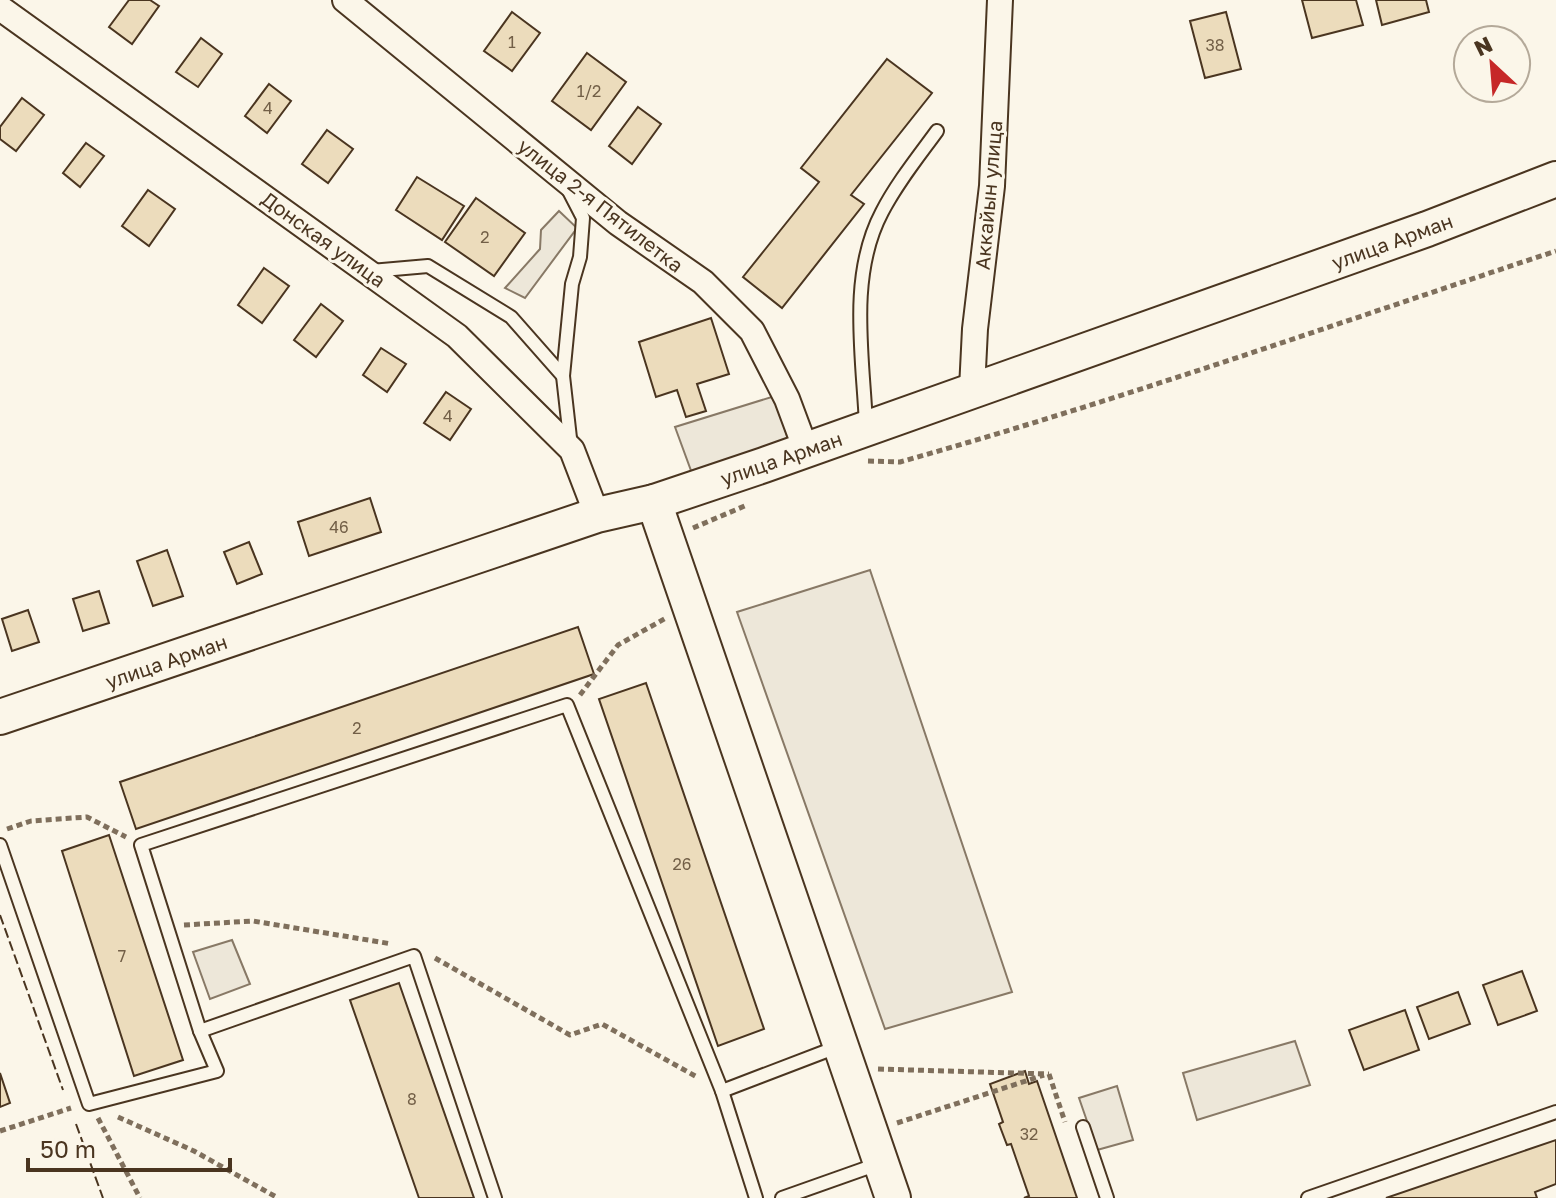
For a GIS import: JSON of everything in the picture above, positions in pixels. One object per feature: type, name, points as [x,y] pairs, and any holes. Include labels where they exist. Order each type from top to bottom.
[{"type":"street","name":"улица 2-я Пятилетка","points":[[345,0],[618,223],[703,282],[752,331],[787,399],[806,450]]},
{"type":"street","name":"Аккайын улица","points":[[972,389],[975,329],[992,186],[995,3]]},
{"type":"street","name":"Донская улица","points":[[0,8],[457,336],[572,450],[597,515]]},
{"type":"street","name":"улица Арман","points":[[2,709],[597,515],[654,502],[1427,229],[1556,179]]},
{"type":"street","points":[[654,502],[893,1198]]},
{"type":"lane","points":[[866,428],[861,288],[866,254],[880,214],[937,131]]},
{"type":"lane","points":[[563,178],[583,218],[580,257],[572,284],[563,376],[572,450]]},
{"type":"lane","points":[[368,271],[428,266],[511,317],[563,376]]},
{"type":"lane","points":[[0,845],[89,1104],[217,1071],[200,1031],[141,845],[567,705],[722,1091],[756,1198]]},
{"type":"lane","points":[[200,1031],[414,956],[495,1198]]},
{"type":"lane","points":[[722,1091],[846,1059]]},
{"type":"lane","points":[[1308,1198],[1556,1112]]},
{"type":"lane","points":[[1083,1127],[1107,1198]]},
{"type":"lane","points":[[782,1198],[881,1163]]},
{"type":"path","points":[[853,461],[900,462],[1090,407],[1556,251]]},
{"type":"path","points":[[667,539],[752,503]]},
{"type":"path","points":[[567,705],[587,689],[618,645],[690,606]]},
{"type":"path","points":[[0,831],[31,821],[87,817],[141,845]]},
{"type":"path","points":[[167,928],[193,923],[253,921],[404,946]]},
{"type":"path","points":[[432,956],[570,1035],[602,1024],[722,1091]]},
{"type":"path","points":[[846,1059],[871,1069],[1049,1074],[889,1126]]},
{"type":"path","points":[[89,1104],[140,1198]]},
{"type":"path","points":[[0,1131],[89,1104],[194,1151],[278,1198]]},
{"type":"shaded area","points":[[559,211],[577,228],[525,298],[505,288],[540,249],[541,230]]},
{"type":"shaded area","points":[[775,396],[790,446],[693,476],[675,427]]},
{"type":"shaded area","points":[[870,570],[1012,992],[885,1029],[737,612]]},
{"type":"shaded area","points":[[232,940],[250,984],[210,999],[193,952]]},
{"type":"shaded area","points":[[1295,1041],[1310,1085],[1197,1120],[1183,1073]]},
{"type":"shaded area","points":[[1117,1086],[1133,1140],[1097,1150],[1079,1098]]},
{"type":"building","points":[[129,0],[150,0],[159,6],[132,44],[109,27]]},
{"type":"building","points":[[1302,0],[1356,0],[1363,25],[1312,38]]},
{"type":"building","points":[[1376,0],[1426,0],[1429,12],[1382,25]]},
{"type":"building","points":[[512,12],[540,33],[512,71],[484,51]]},
{"type":"building","points":[[1226,12],[1241,69],[1205,78],[1190,21]]},
{"type":"building","points":[[201,38],[222,54],[198,87],[176,72]]},
{"type":"building","points":[[587,53],[626,82],[591,130],[552,101]]},
{"type":"building","points":[[887,59],[932,93],[851,195],[864,204],[782,308],[743,277],[819,182],[801,168]]},
{"type":"building","points":[[269,84],[291,101],[267,133],[245,116]]},
{"type":"building","points":[[22,98],[44,115],[16,151],[0,139],[0,127]]},
{"type":"building","points":[[638,107],[661,124],[632,164],[609,146]]},
{"type":"building","points":[[327,130],[353,149],[328,183],[302,164]]},
{"type":"building","points":[[86,143],[104,156],[80,187],[63,173]]},
{"type":"building","points":[[417,177],[464,206],[442,240],[396,210]]},
{"type":"building","points":[[148,190],[175,209],[149,246],[122,226]]},
{"type":"building","points":[[476,198],[525,233],[494,276],[445,242]]},
{"type":"building","points":[[264,268],[289,286],[262,323],[238,305]]},
{"type":"building","points":[[321,304],[343,321],[316,357],[294,340]]},
{"type":"building","points":[[711,318],[729,374],[697,384],[706,411],[686,417],[677,390],[656,397],[639,342]]},
{"type":"building","points":[[381,348],[406,364],[387,392],[363,375]]},
{"type":"building","points":[[446,392],[471,409],[450,440],[424,423]]},
{"type":"building","points":[[370,498],[381,532],[309,556],[298,522]]},
{"type":"building","points":[[249,542],[262,574],[237,584],[224,552]]},
{"type":"building","points":[[167,550],[183,596],[153,606],[137,561]]},
{"type":"building","points":[[99,591],[109,623],[83,631],[73,599]]},
{"type":"building","points":[[28,610],[39,642],[12,651],[2,619]]},
{"type":"building","points":[[578,627],[594,674],[136,829],[120,782]]},
{"type":"building","points":[[646,683],[764,1029],[718,1046],[599,699]]},
{"type":"building","points":[[109,835],[183,1060],[134,1076],[62,851]]},
{"type":"building","points":[[1522,971],[1537,1011],[1498,1025],[1483,985]]},
{"type":"building","points":[[399,983],[474,1198],[419,1198],[350,1000]]},
{"type":"building","points":[[1458,992],[1470,1024],[1429,1039],[1417,1007]]},
{"type":"building","points":[[1405,1010],[1419,1050],[1364,1070],[1349,1030]]},
{"type":"building","points":[[1025,1071],[1029,1084],[1037,1081],[1077,1198],[1024,1198],[1029,1196],[1011,1144],[1007,1145],[999,1124],[1003,1122],[990,1084]]},
{"type":"building","points":[[0,1073],[10,1103],[0,1107]]},
{"type":"building","points":[[1556,1140],[1556,1184],[1535,1192],[1537,1198],[1386,1198]]},
{"type":"fence","points":[[0,915],[63,1090]]},
{"type":"fence","points":[[76,1124],[103,1198]]}]
